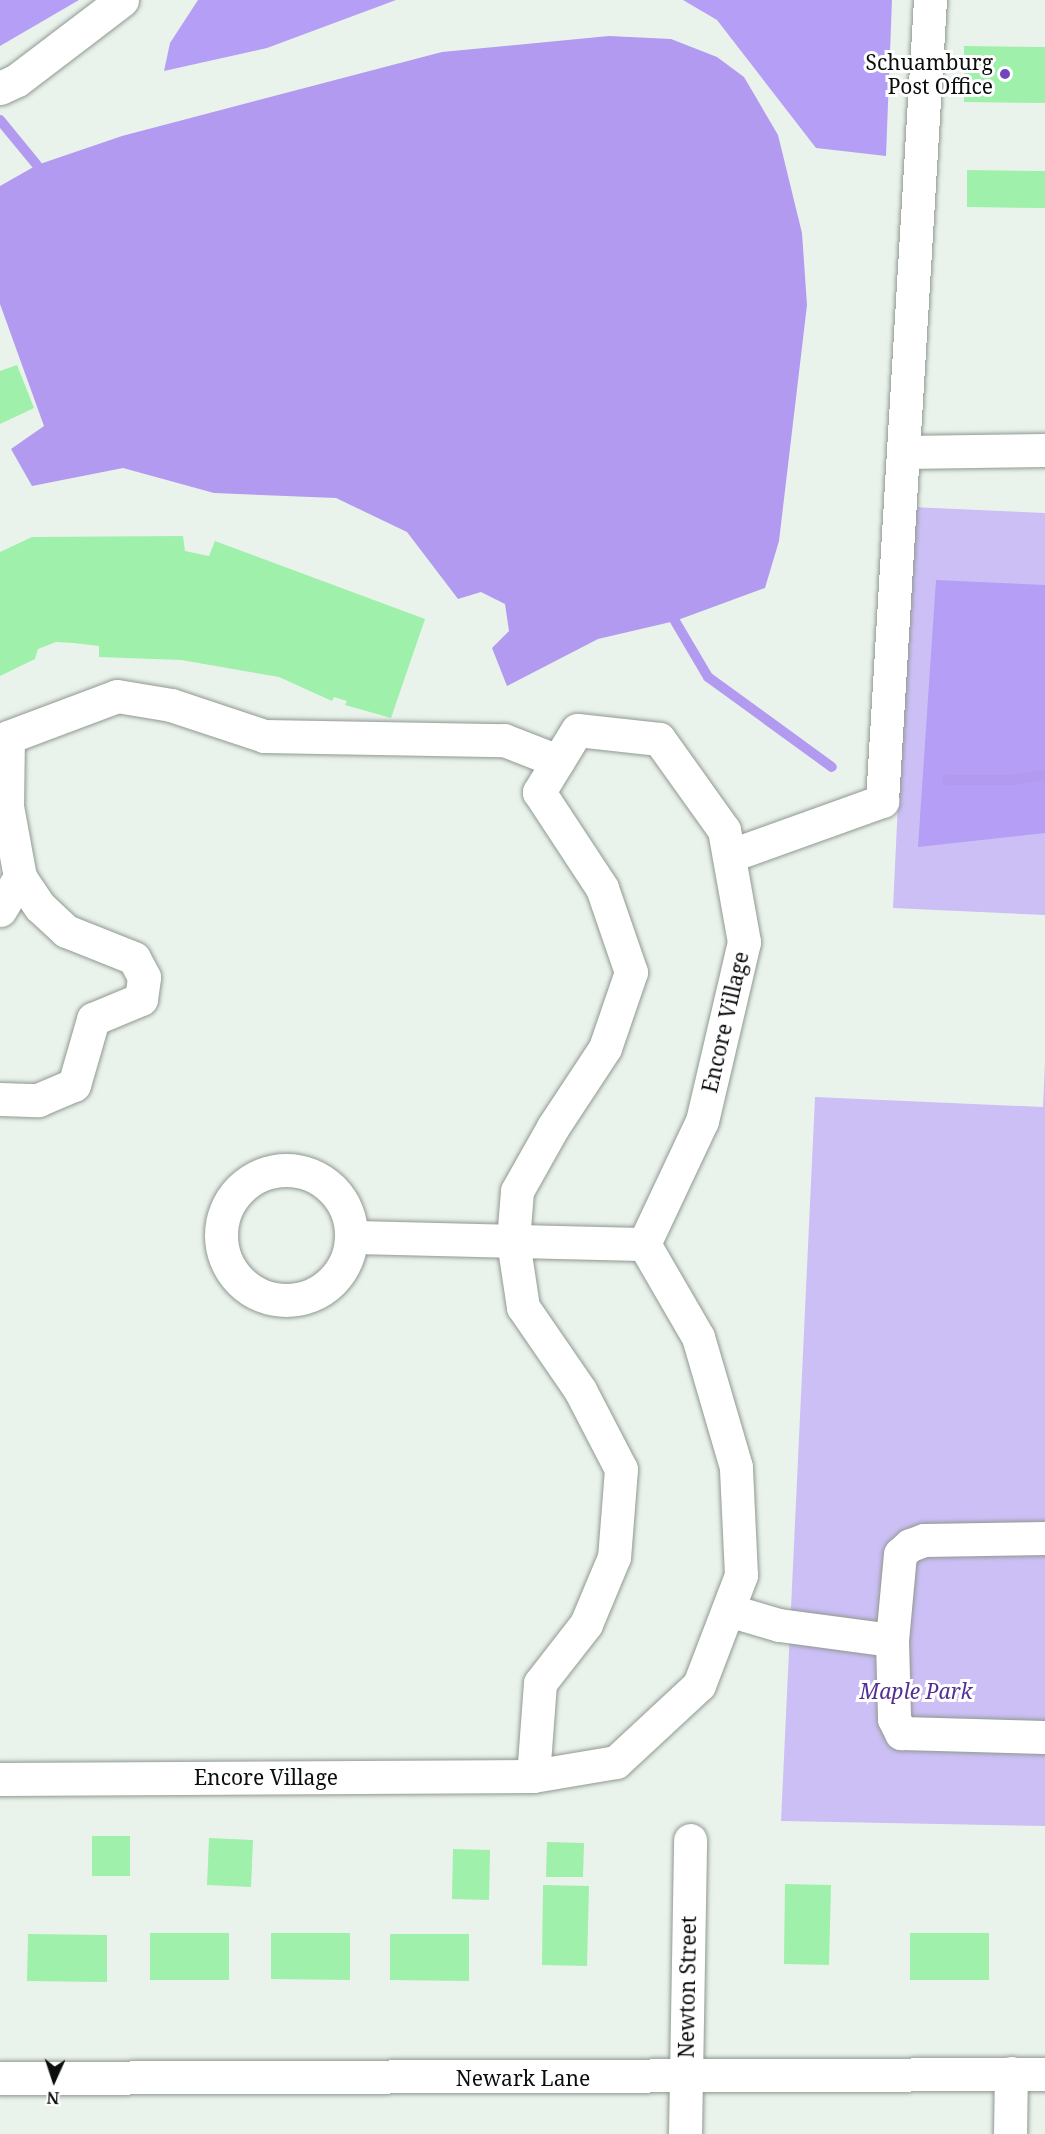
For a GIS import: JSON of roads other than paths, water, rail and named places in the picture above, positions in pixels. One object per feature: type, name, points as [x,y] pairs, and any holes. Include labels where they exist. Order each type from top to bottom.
[{"type":"street","points":[[8,84],[123,0]]},
{"type":"street","points":[[729,856],[882,801],[930,0]]},
{"type":"street","points":[[903,452],[1045,450]]},
{"type":"street","points":[[0,1099],[38,1100],[74,1085],[93,1019],[141,999],[144,977],[134,958],[66,931],[40,907],[20,877],[7,807],[4,736],[117,696],[171,705],[264,736],[504,740],[558,761]]},
{"type":"street","name":"Encore Village","points":[[0,1779],[533,1776],[616,1762],[699,1685],[741,1575],[736,1467],[698,1337],[644,1244],[702,1121],[744,942],[724,830],[658,739],[577,730],[539,792],[602,888],[632,972],[605,1048],[552,1127],[517,1191],[513,1241],[523,1307],[580,1390],[621,1469],[614,1557],[586,1624],[540,1683],[533,1776]]},
{"type":"street","points":[[0,910],[20,877]]},
{"type":"street","points":[[352,1237],[644,1244]]},
{"type":"street","points":[[1045,1538],[924,1540],[910,1545],[900,1554],[892,1640],[894,1719],[901,1733],[1045,1737]]},
{"type":"street","points":[[728,1610],[779,1625],[892,1640]]},
{"type":"street","name":"Newton Street","points":[[685,2134],[690,1840]]},
{"type":"street","points":[[1010,2134],[1011,2073]]},
{"type":"street","name":"Newark Lane","points":[[0,2078],[686,2078],[1045,2074]]},
{"type":"waterway","points":[[0,120],[37,165]]},
{"type":"waterway","points":[[675,621],[708,677],[832,767]]},
{"type":"waterway","points":[[947,780],[1011,780],[1045,775]]},
{"type":"place","name":"Schuamburg Post Office","points":[[1005,74]]},
{"type":"park label","name":"Maple Park","points":[[916,1691]]}]
